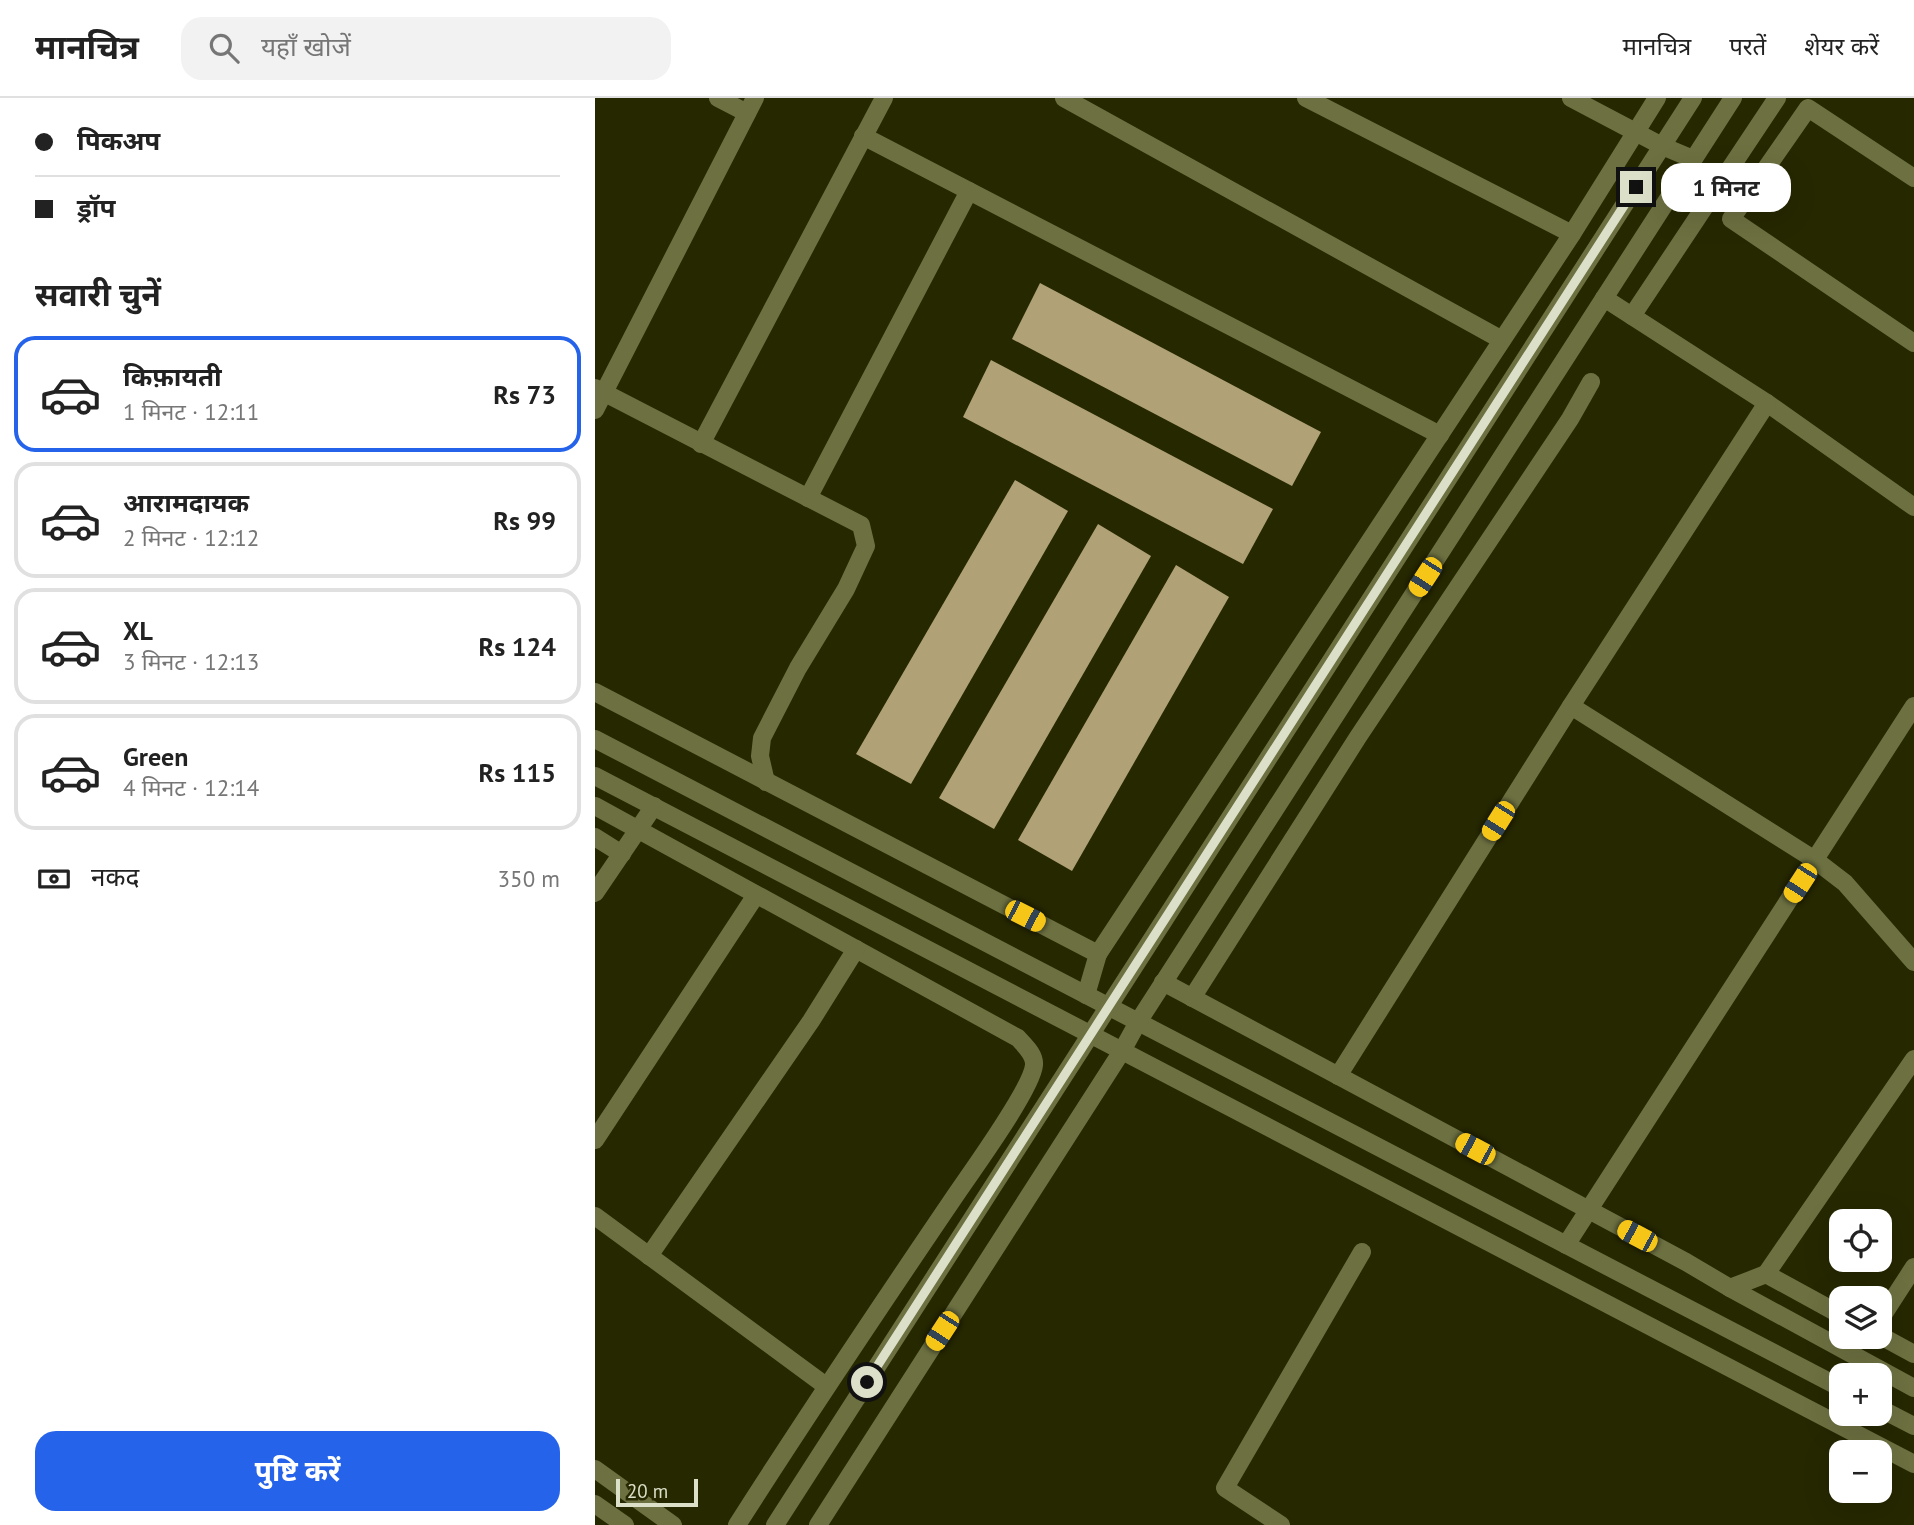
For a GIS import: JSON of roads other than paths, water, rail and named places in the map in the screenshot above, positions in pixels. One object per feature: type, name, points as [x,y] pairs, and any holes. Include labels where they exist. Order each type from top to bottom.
[{"type":"street","points":[[595,410],[600,390],[751,106],[718,98]]},
{"type":"street","points":[[701,443],[884,98]]},
{"type":"street","points":[[1064,98],[1502,340]]},
{"type":"street","points":[[1306,98],[1572,234]]},
{"type":"street","points":[[1571,98],[1662,146],[1693,159]]},
{"type":"street","points":[[1086,995],[1098,954],[1572,234],[1657,98]]},
{"type":"street","points":[[775,1525],[1693,98]]},
{"type":"street","points":[[818,1525],[1122,1051],[1163,982],[1733,98]]},
{"type":"street","points":[[1632,316],[1777,98]]},
{"type":"street","points":[[1914,178],[1812,103],[1731,219],[1914,343]]},
{"type":"street","points":[[863,136],[1440,435]]},
{"type":"street","points":[[808,498],[969,191]]},
{"type":"street","points":[[1604,298],[1767,402],[1914,507]]},
{"type":"street","points":[[1192,998],[1358,737],[1570,419],[1591,382]]},
{"type":"street","points":[[600,390],[861,525],[866,546],[846,589],[798,668],[762,738],[760,756],[766,782]]},
{"type":"street","points":[[1338,1076],[1571,706],[1767,402]]},
{"type":"street","points":[[595,692],[1098,954]]},
{"type":"street","points":[[1571,706],[1815,860],[1845,883],[1914,962]]},
{"type":"street","points":[[1566,1245],[1914,706]]},
{"type":"street","points":[[595,739],[1829,1382]]},
{"type":"street","points":[[595,776],[1914,1464]]},
{"type":"street","points":[[595,806],[1018,1038],[1033,1056],[1034,1066],[1024,1088],[996,1135],[826,1386],[737,1525]]},
{"type":"street","points":[[595,893],[654,806]]},
{"type":"street","points":[[595,838],[622,854]]},
{"type":"street","points":[[595,1140],[756,895]]},
{"type":"street","points":[[649,1256],[811,1021],[856,950]]},
{"type":"street","points":[[1163,982],[1686,1262],[1914,1388]]},
{"type":"street","points":[[1730,1288],[1766,1274],[1914,1059]]},
{"type":"street","points":[[595,1216],[826,1386]]},
{"type":"street","points":[[1282,1525],[1225,1488],[1362,1252]]},
{"type":"street","points":[[1892,1301],[1914,1267]]},
{"type":"street","points":[[1766,1274],[1829,1308]]},
{"type":"street","points":[[1892,1342],[1914,1354]]},
{"type":"street","points":[[1892,1415],[1914,1426]]},
{"type":"street","points":[[595,1469],[673,1525]]},
{"type":"street","points":[[595,1504],[625,1525]]}]
